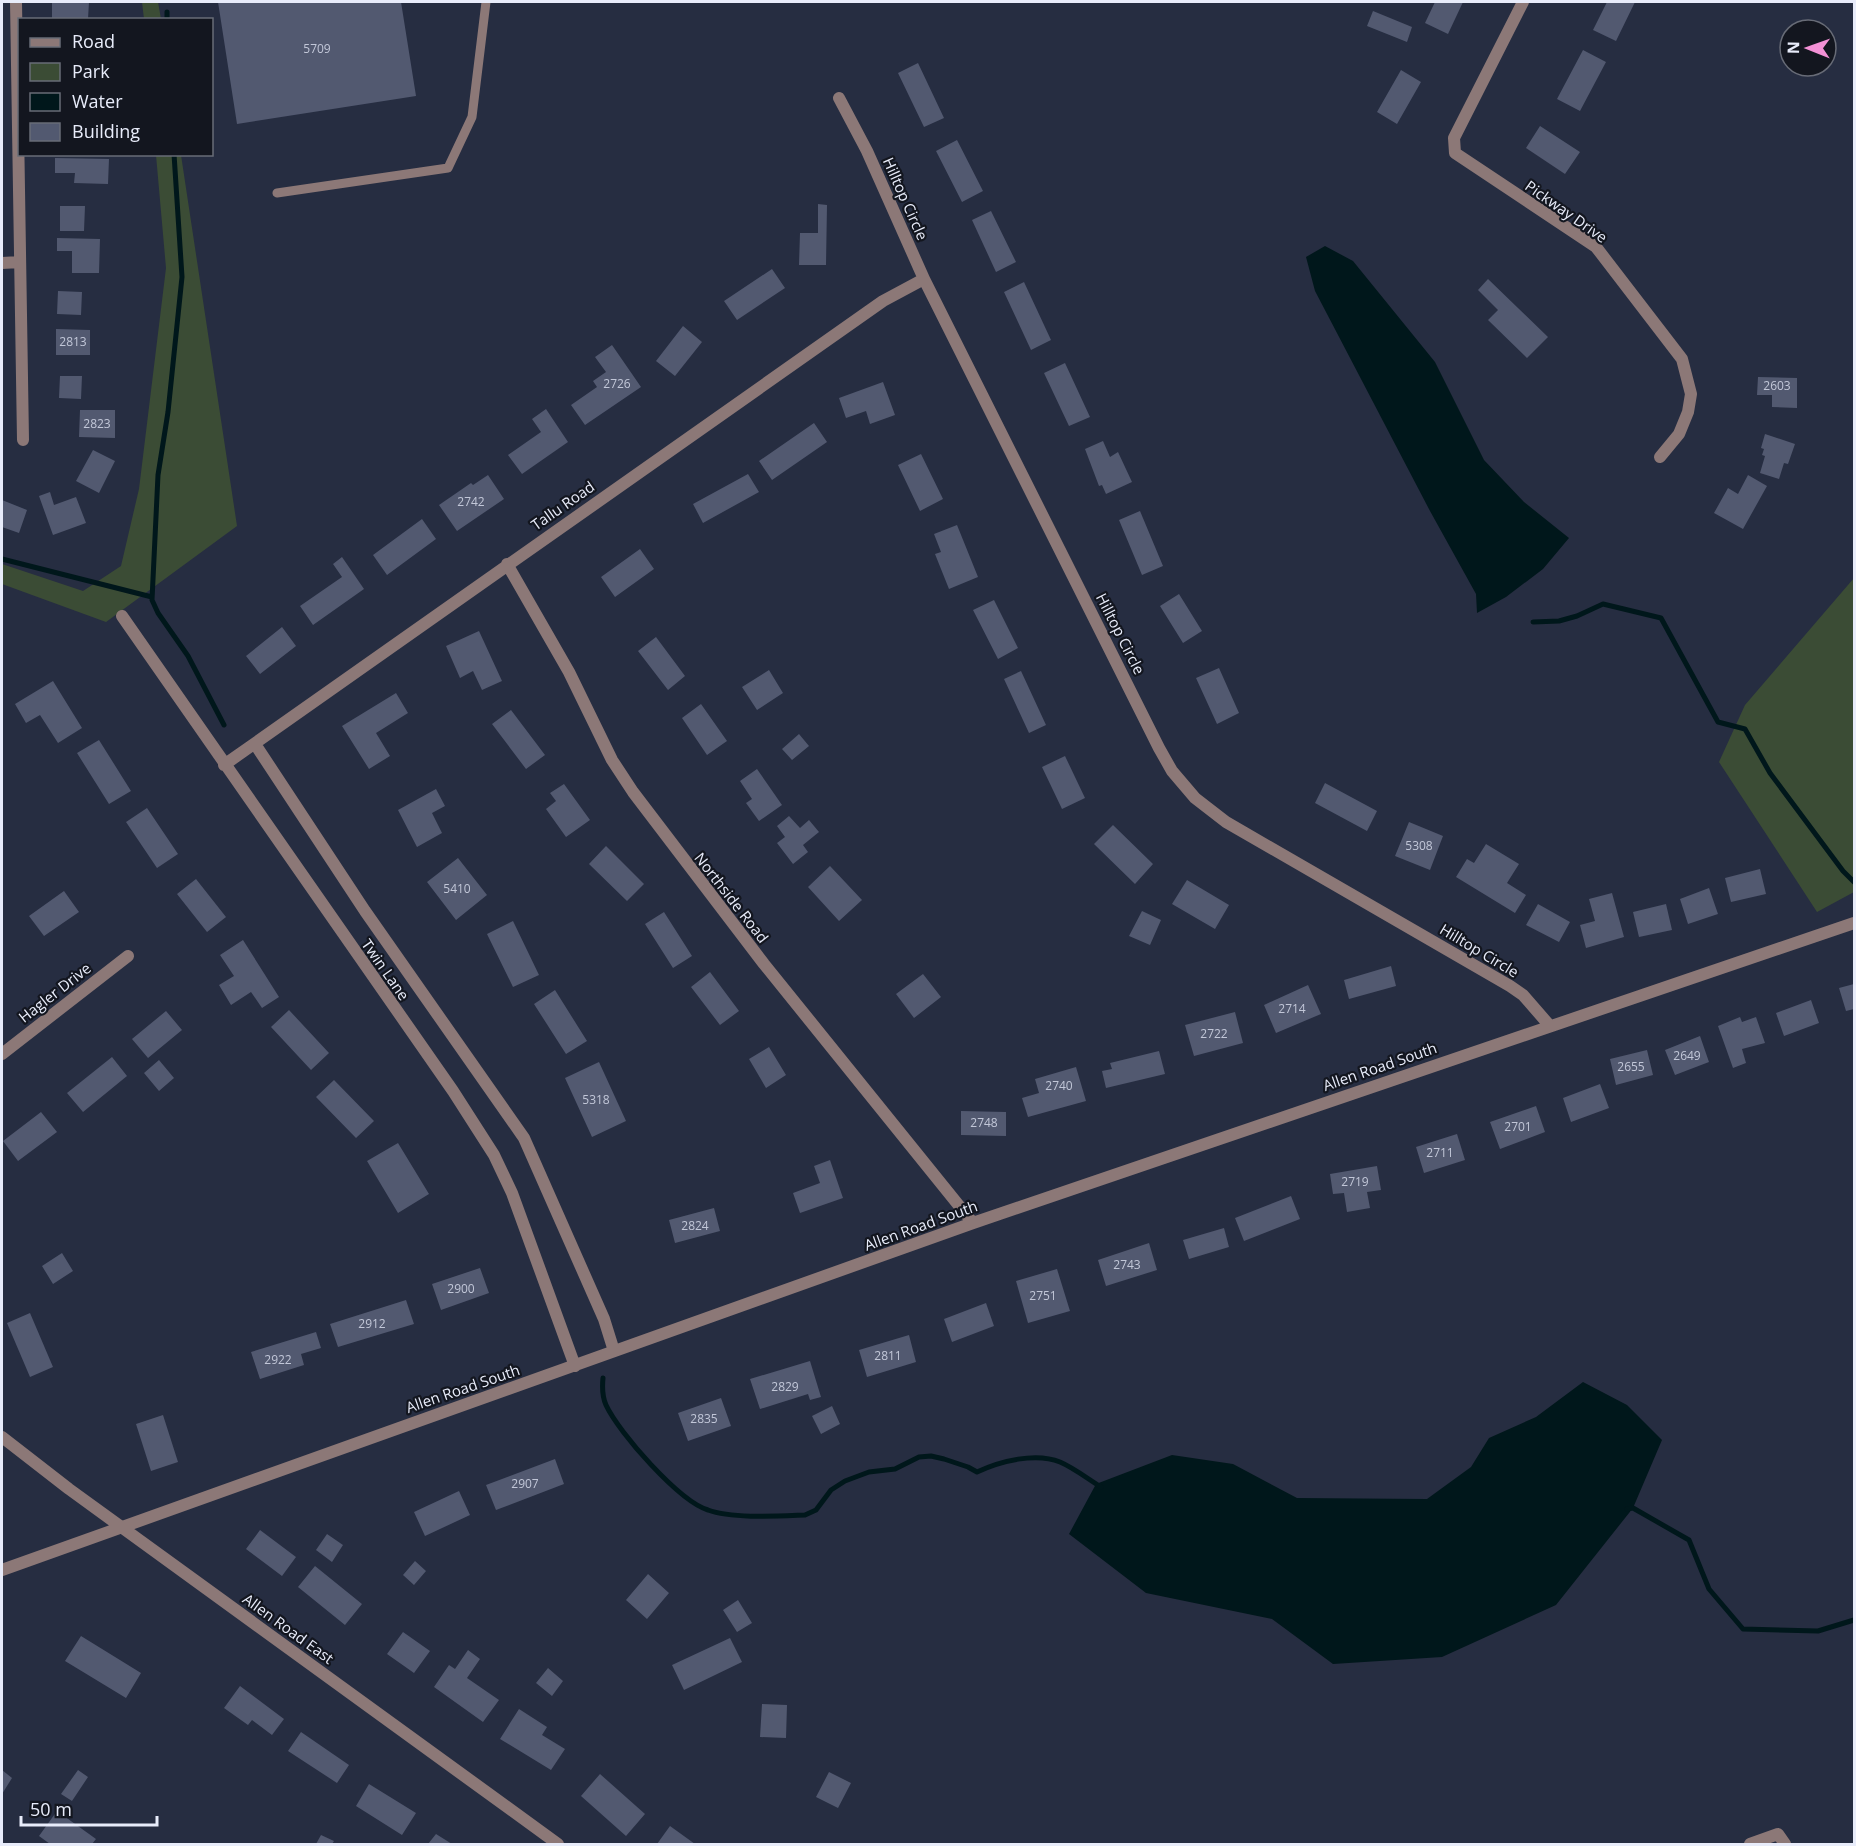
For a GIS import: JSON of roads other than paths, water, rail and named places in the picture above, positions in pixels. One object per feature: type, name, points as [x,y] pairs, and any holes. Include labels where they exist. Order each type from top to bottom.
[{"type":"street","points":[[16,2],[18,132]]},
{"type":"street","name":"Pickway Drive","points":[[1523,2],[1454,138],[1453,148],[1455,153],[1596,247],[1682,359],[1691,394],[1688,412],[1679,434],[1660,457]]},
{"type":"street","name":"Hilltop Circle","points":[[839,98],[867,151],[924,279],[1159,748],[1180,780],[1195,798],[1226,822],[1510,986],[1523,995],[1550,1026]]},
{"type":"street","points":[[18,156],[22,440]]},
{"type":"street","points":[[2,262],[20,262]]},
{"type":"street","name":"Tallu Road","points":[[224,765],[882,301],[924,279]]},
{"type":"street","name":"Northside Road","points":[[507,564],[558,652],[612,760],[633,792],[764,964],[973,1223]]},
{"type":"street","name":"Twin Lane","points":[[122,616],[453,1091],[494,1155],[512,1192],[575,1366]]},
{"type":"street","name":"Twin Lane","points":[[255,744],[377,929],[524,1138],[604,1318],[614,1351]]},
{"type":"street","name":"Allen Road South","points":[[2,1570],[973,1223],[1854,923]]},
{"type":"street","name":"Hagler Drive","points":[[2,1054],[128,956]]},
{"type":"street","name":"Allen Road East","points":[[2,1437],[558,1845]]},
{"type":"street","points":[[1750,1845],[1778,1834],[1785,1845]]},
{"type":"lane","points":[[277,193],[448,168],[472,117],[486,2]]},
{"type":"water","points":[[1325,246],[1353,261],[1435,362],[1484,460],[1524,502],[1569,538],[1543,569],[1506,597],[1477,613],[1476,594],[1315,291],[1306,257]]},
{"type":"water","points":[[1583,1382],[1627,1405],[1662,1440],[1633,1508],[1556,1605],[1442,1657],[1333,1664],[1272,1619],[1146,1593],[1069,1534],[1096,1484],[1172,1455],[1233,1464],[1297,1498],[1427,1499],[1471,1467],[1489,1438],[1536,1417]]},
{"type":"waterway","points":[[167,12],[167,18]]},
{"type":"waterway","points":[[174,156],[182,277],[168,412],[158,475],[152,600],[158,613],[188,656],[224,725]]},
{"type":"waterway","points":[[2,559],[152,597]]},
{"type":"waterway","points":[[1533,622],[1559,621],[1577,616],[1603,604],[1661,618],[1718,722],[1745,729],[1770,773],[1843,871],[1854,882]]},
{"type":"waterway","points":[[603,1378],[606,1405],[636,1448],[682,1494],[696,1504],[718,1513],[756,1516],[805,1515],[816,1510],[831,1490],[845,1481],[869,1472],[895,1469],[919,1457],[931,1456],[977,1472],[996,1464],[1018,1459],[1050,1459],[1070,1467],[1101,1487]]},
{"type":"waterway","points":[[1627,1509],[1633,1508],[1689,1540],[1709,1589],[1743,1629],[1818,1631],[1854,1620]]}]
